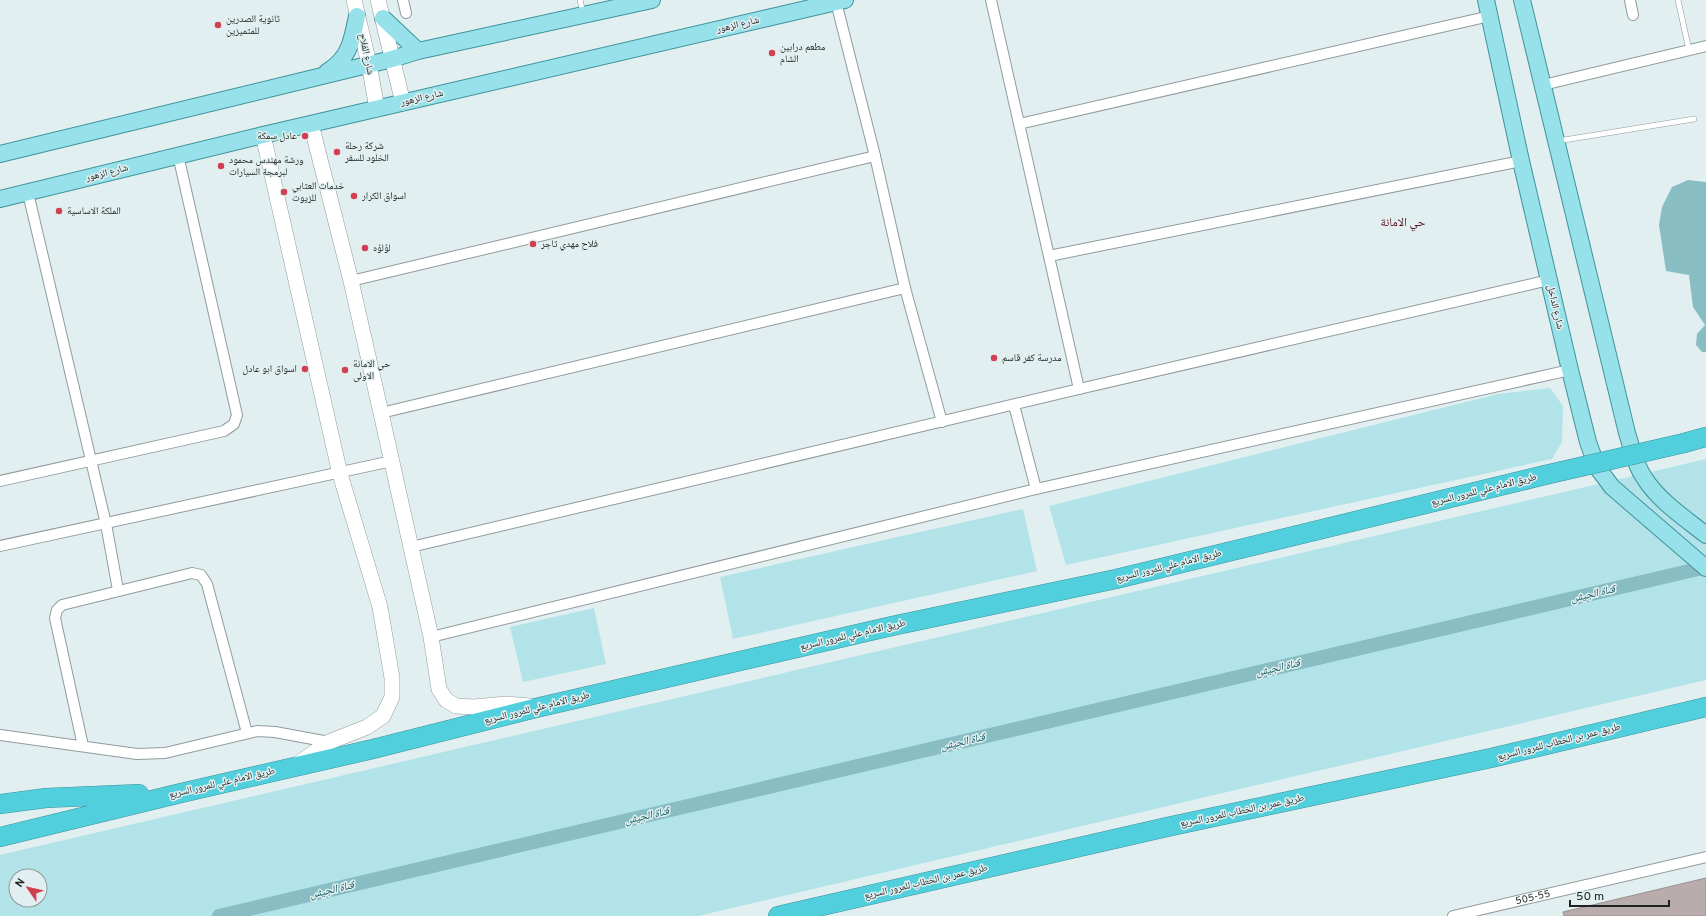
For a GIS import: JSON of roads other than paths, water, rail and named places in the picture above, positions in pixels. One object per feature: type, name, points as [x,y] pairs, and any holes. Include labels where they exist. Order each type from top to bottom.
[{"type":"highway","name":"طريق الامام علي للمرور السريع","points":[[0,837],[181,793],[373,749],[540,706],[884,628],[1116,579],[1545,475],[1706,438]]},
{"type":"highway","name":"طريق عمر بن الخطاب للمرور السريع","points":[[778,916],[1167,827],[1491,758],[1706,707]]},
{"type":"highway","points":[[0,804],[46,798],[181,793]]},
{"type":"main road","points":[[0,154],[392,59],[418,51],[652,0]]},
{"type":"main road","name":"شارع الداخل","points":[[1486,0],[1570,370],[1588,442],[1597,467],[1612,487],[1706,568]]},
{"type":"main road","points":[[1522,0],[1635,460],[1644,478],[1655,493],[1706,535]]},
{"type":"main road","name":"شارع الزهور","points":[[0,199],[178,155],[841,1]]},
{"type":"main road","points":[[323,75],[336,67],[345,56],[351,44],[357,16]]},
{"type":"main road","points":[[383,18],[418,51]]},
{"type":"street","name":"شارع الفلاح","points":[[354,0],[369,64],[377,109]]},
{"type":"street","points":[[378,0],[403,103]]},
{"type":"street","points":[[403,0],[406,13]]},
{"type":"street","points":[[991,0],[1079,389]]},
{"type":"street","points":[[1630,0],[1634,15]]},
{"type":"street","points":[[841,1],[905,288],[942,422]]},
{"type":"street","points":[[1019,124],[1490,16]]},
{"type":"street","points":[[1543,85],[1706,46]]},
{"type":"street","points":[[311,124],[351,281],[381,412],[431,637],[439,689],[446,700],[456,706],[506,704],[540,706]]},
{"type":"street","points":[[263,135],[340,474],[380,607],[392,678],[392,698],[383,716],[367,727],[329,742],[294,767]]},
{"type":"street","points":[[0,481],[91,462],[224,431],[234,424],[236,415],[178,155]]},
{"type":"street","points":[[351,281],[875,156]]},
{"type":"street","points":[[1049,256],[1522,161]]},
{"type":"street","points":[[28,192],[106,524],[118,590]]},
{"type":"street","points":[[411,547],[1079,389],[1549,280]]},
{"type":"street","points":[[381,412],[905,288]]},
{"type":"street","points":[[431,637],[1036,489],[1570,370]]},
{"type":"street","points":[[1014,405],[1036,489]]},
{"type":"street","points":[[0,546],[340,474],[392,461]]},
{"type":"street","points":[[83,746],[55,618],[56,610],[62,604],[192,573],[201,575],[207,584],[247,733]]},
{"type":"street","points":[[0,735],[138,754],[172,751],[256,731],[275,732],[329,742]]},
{"type":"street","name":"505-55","points":[[1453,916],[1706,858]]},
{"type":"lane","points":[[580,0],[583,16]]},
{"type":"lane","points":[[1678,0],[1689,50]]},
{"type":"lane","points":[[1557,142],[1694,119]]},
{"type":"waterway","name":"قناة الجيش","points":[[219,916],[1706,567]]},
{"type":"place","name":"ثانوية الصدرين للمتميزين","points":[[218,25]]},
{"type":"place","name":"مطعم درابين الشام","points":[[772,53]]},
{"type":"place","name":"عادل سمكة","points":[[305,136]]},
{"type":"place","name":"شركة رحلة الخلود للسفر","points":[[337,152]]},
{"type":"place","name":"ورشة مهندس محمود لبرمجة السيارات","points":[[221,166]]},
{"type":"place","name":"خدمات العتابي للزيوت","points":[[284,192]]},
{"type":"place","name":"اسواق الكرار","points":[[354,196]]},
{"type":"place","name":"الملكة الاساسية","points":[[59,211]]},
{"type":"place","name":"فلاح مهدي تاجر","points":[[533,244]]},
{"type":"place","name":"لؤلؤه","points":[[365,248]]},
{"type":"place","name":"مدرسة كفر قاسم","points":[[994,358]]},
{"type":"place","name":"اسواق ابو عادل","points":[[305,369]]},
{"type":"place","name":"حي الامانة الاولى","points":[[345,370]]},
{"type":"district","name":"حي الامانة","points":[[1403,223]]}]
